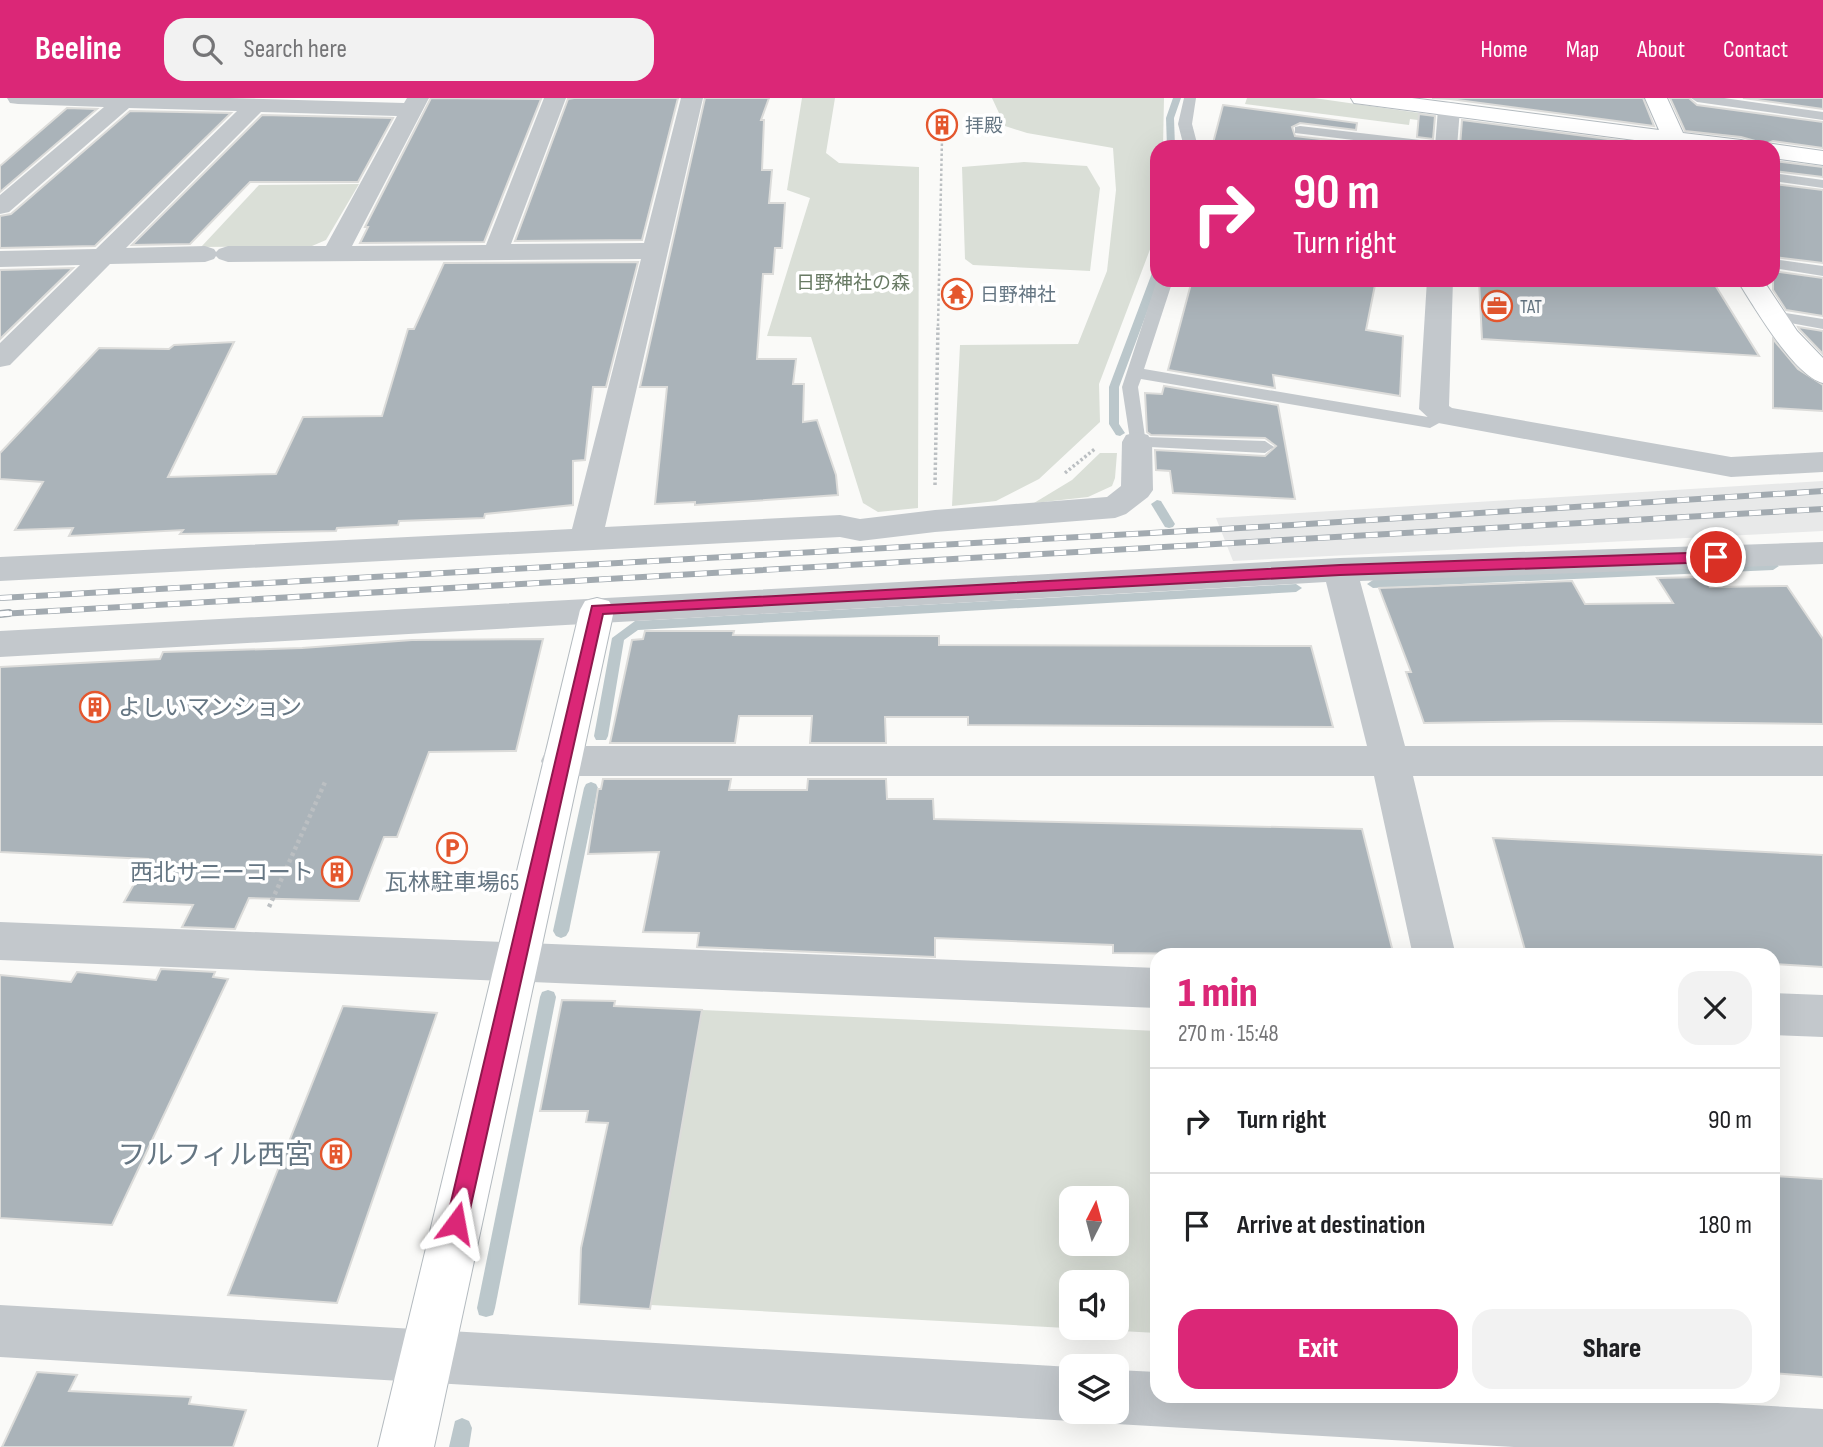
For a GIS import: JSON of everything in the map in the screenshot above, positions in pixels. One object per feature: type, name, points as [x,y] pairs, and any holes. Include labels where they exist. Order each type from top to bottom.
[{"type":"street","points":[[18,98],[255,106],[289,102],[414,104],[335,253]]},
{"type":"street","points":[[496,251],[555,98]]},
{"type":"street","points":[[586,538],[692,98]]},
{"type":"street","points":[[1362,98],[1440,105],[1657,140]]},
{"type":"street","points":[[1656,98],[1675,140]]},
{"type":"street","points":[[0,207],[123,102]]},
{"type":"street","points":[[1440,105],[1445,140]]},
{"type":"street","points":[[0,359],[255,106]]},
{"type":"street","points":[[1780,152],[1823,158]]},
{"type":"street","points":[[0,259],[216,254],[656,251]]},
{"type":"street","points":[[1440,287],[1434,409],[1443,416],[1731,467],[1823,462]]},
{"type":"street","points":[[1755,287],[1787,336],[1823,374]]},
{"type":"street","points":[[0,569],[840,526],[860,530],[935,521],[1115,507],[1137,490],[1137,442]]},
{"type":"street","points":[[0,644],[1340,570],[1823,553]]},
{"type":"street","points":[[1340,570],[1390,761],[1433,948]]},
{"type":"street","points":[[406,1447],[597,610]]},
{"type":"street","points":[[561,761],[1823,761]]},
{"type":"street","points":[[0,941],[1150,988]]},
{"type":"street","points":[[1780,1014],[1823,1016]]},
{"type":"street","points":[[0,1331],[1059,1393]]},
{"type":"street","points":[[1129,1398],[1150,1399]]},
{"type":"street","points":[[1219,1403],[1823,1437]]},
{"type":"lane","points":[[1189,140],[1185,124],[1190,98]]},
{"type":"lane","points":[[1697,98],[1823,116]]},
{"type":"lane","points":[[1300,130],[1386,140]]},
{"type":"lane","points":[[1780,178],[1823,184]]},
{"type":"lane","points":[[1780,265],[1823,271]]},
{"type":"lane","points":[[1163,287],[1130,387],[1137,442],[1265,447]]},
{"type":"lane","points":[[1774,316],[1823,324]]},
{"type":"lane","points":[[1135,373],[1430,423],[1443,416]]},
{"type":"path","points":[[935,521],[942,139]]},
{"type":"path","points":[[249,951],[326,780]]},
{"type":"shaded area","points":[[1823,481],[1823,531],[1233,561],[1216,518]]},
{"type":"green space","name":"日野神社の森","points":[[802,98],[835,98],[826,153],[839,163],[919,167],[918,508],[878,512],[863,503],[811,337],[767,336],[810,198],[787,190]]},
{"type":"green space","points":[[992,98],[1164,98],[1163,140],[1150,140],[1150,249],[1099,384],[1100,422],[1039,479],[996,501],[952,506],[960,345],[1078,344],[1107,271],[1116,190],[1113,148],[1027,133],[1005,126]]},
{"type":"green space","points":[[1247,98],[1314,98],[1433,115],[1433,122],[1410,119],[1409,125],[1245,104]]},
{"type":"green space","points":[[1024,162],[1087,166],[1100,188],[1090,271],[973,265],[965,259],[962,167]]},
{"type":"green space","points":[[359,184],[326,240],[312,246],[201,247],[259,185]]},
{"type":"green space","points":[[1100,453],[1117,453],[1112,486],[1088,497],[1034,503],[1072,480]]},
{"type":"green space","points":[[702,1010],[1150,1031],[1150,1333],[1129,1331],[1129,1270],[1059,1270],[1059,1328],[651,1305]]},
{"type":"building","points":[[431,98],[541,99],[484,242],[360,243],[368,227],[365,227]]},
{"type":"building","points":[[678,98],[642,240],[515,241],[568,99]]},
{"type":"building","points":[[705,98],[769,98],[761,120],[764,120],[762,170],[772,170],[769,203],[785,203],[782,248],[775,248],[773,274],[763,274],[757,359],[796,359],[793,384],[804,384],[803,422],[817,420],[836,475],[838,495],[695,505],[695,502],[655,504],[667,387],[640,387]]},
{"type":"building","points":[[1432,98],[1643,98],[1654,126],[1450,99]]},
{"type":"building","points":[[1670,98],[1689,98],[1697,105],[1823,122],[1823,148],[1780,140],[1752,140],[1685,131]]},
{"type":"building","points":[[1743,98],[1823,98],[1823,109]]},
{"type":"building","points":[[1223,105],[1357,123],[1356,130],[1300,123],[1292,127],[1295,136],[1329,140],[1214,140]]},
{"type":"building","points":[[67,108],[97,109],[0,192],[0,166]]},
{"type":"building","points":[[130,111],[231,113],[95,246],[0,248],[0,216],[11,214]]},
{"type":"building","points":[[1419,114],[1435,116],[1433,139],[1417,137]]},
{"type":"building","points":[[262,115],[393,118],[358,182],[250,182],[190,244],[132,245]]},
{"type":"building","points":[[1462,120],[1615,140],[1461,140]]},
{"type":"building","points":[[1780,162],[1823,167],[1823,177],[1780,172]]},
{"type":"building","points":[[1780,185],[1823,190],[1823,263],[1780,258]]},
{"type":"building","points":[[638,262],[606,387],[593,387],[585,460],[573,461],[573,505],[485,514],[484,518],[399,521],[398,525],[337,528],[336,531],[180,534],[183,530],[69,536],[73,528],[15,530],[43,482],[0,479],[0,453],[99,348],[169,349],[174,345],[234,342],[168,477],[276,474],[303,417],[382,416],[408,329],[414,329],[444,263]]},
{"type":"building","points":[[73,268],[0,339],[0,270]]},
{"type":"building","points":[[1780,272],[1823,278],[1823,316],[1786,310],[1773,287],[1780,287]]},
{"type":"building","points":[[1190,287],[1375,287],[1366,330],[1403,336],[1400,396],[1273,375],[1275,388],[1168,370]]},
{"type":"building","points":[[1479,287],[1716,287],[1759,356],[1482,339]]},
{"type":"building","points":[[1798,327],[1823,331],[1823,354],[1799,329]]},
{"type":"building","points":[[1773,339],[1798,369],[1823,385],[1823,411],[1773,408]]},
{"type":"building","points":[[1164,386],[1278,405],[1295,499],[1173,493],[1170,471],[1156,470],[1155,450],[1265,456],[1276,446],[1265,438],[1151,435],[1147,432],[1145,393],[1162,394]]},
{"type":"building","points":[[1704,577],[1710,587],[1787,586],[1823,639],[1823,724],[1563,721],[1424,723],[1406,672],[1411,672],[1379,588],[1572,581],[1585,604],[1673,603],[1657,578]]},
{"type":"building","points":[[645,631],[734,631],[733,635],[939,636],[939,645],[1311,646],[1333,727],[968,725],[968,717],[885,717],[886,743],[810,743],[812,716],[739,716],[735,743],[610,743],[632,640],[643,639]]},
{"type":"building","points":[[543,639],[516,751],[429,752],[397,837],[384,837],[359,901],[249,898],[235,929],[182,927],[193,905],[124,902],[148,859],[0,852],[0,667],[160,659],[163,652],[302,648],[412,640]]},
{"type":"building","points":[[603,779],[731,779],[729,790],[807,790],[808,779],[886,779],[887,799],[933,799],[934,819],[1362,829],[1392,948],[1150,948],[1150,953],[1113,953],[1113,945],[935,938],[935,957],[697,947],[699,933],[643,932],[659,852],[588,854],[598,789],[601,789]]},
{"type":"building","points":[[1493,838],[1823,855],[1823,967],[1780,964],[1780,948],[1524,948]]},
{"type":"building","points":[[161,969],[215,972],[213,977],[228,979],[112,1225],[0,1218],[0,975],[71,982],[77,972],[156,980]]},
{"type":"building","points":[[562,1000],[615,1001],[614,1006],[702,1010],[650,1309],[579,1304],[581,1248],[608,1123],[586,1122],[588,1111],[540,1111]]},
{"type":"building","name":"フルフィル西宮","points":[[343,1006],[437,1013],[337,1303],[228,1295]]},
{"type":"building","points":[[1780,1176],[1823,1179],[1823,1377],[1780,1374]]},
{"type":"building","points":[[37,1372],[77,1375],[69,1391],[191,1397],[189,1404],[246,1410],[233,1447],[2,1447]]},
{"type":"waterway","points":[[1171,140],[1170,118],[1177,98]]},
{"type":"waterway","points":[[1120,433],[1114,424],[1114,387],[1152,287]]},
{"type":"waterway","points":[[1157,504],[1169,524]]},
{"type":"waterway","points":[[1373,584],[1773,566]]},
{"type":"waterway","points":[[601,736],[618,638],[635,626],[1296,588]]},
{"type":"waterway","points":[[561,931],[591,788]]},
{"type":"waterway","points":[[486,1308],[548,997]]},
{"type":"waterway","points":[[459,1447],[462,1428]]},
{"type":"railway","points":[[0,598],[1292,525],[1823,491]]},
{"type":"railway","points":[[9,613],[0,614],[1823,509]]},
{"type":"place","name":"拝殿","points":[[942,125]]},
{"type":"place","name":"日野神社","points":[[957,294]]},
{"type":"place","name":"TAT","points":[[1497,306]]},
{"type":"place","name":"よしいマンション","points":[[95,707]]},
{"type":"place","name":"瓦林駐車場65","points":[[452,848]]},
{"type":"place","name":"西北サニーコート","points":[[337,872]]},
{"type":"place","name":"フルフィル西宮","points":[[336,1154]]},
{"type":"route","points":[[456,1223],[597,610],[1340,570],[1716,557]]}]
